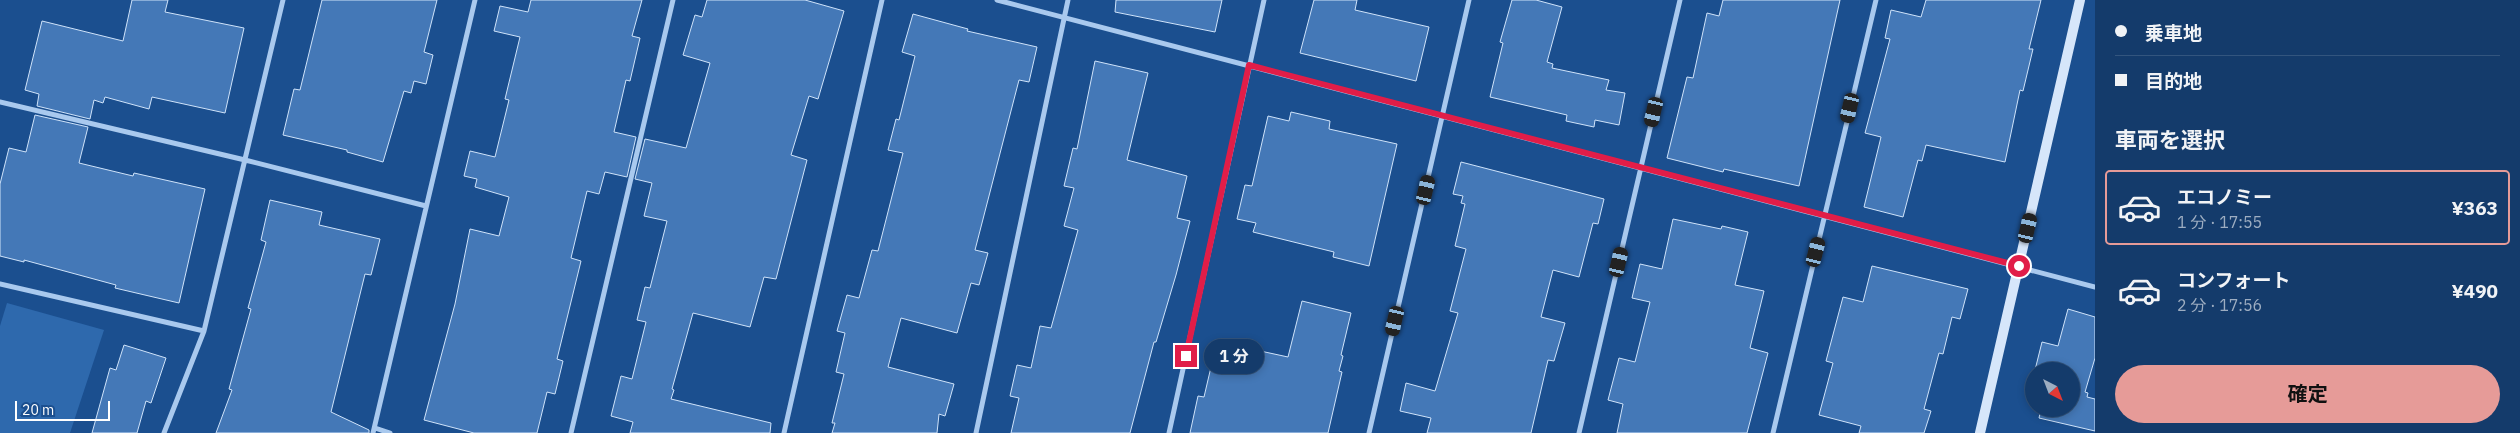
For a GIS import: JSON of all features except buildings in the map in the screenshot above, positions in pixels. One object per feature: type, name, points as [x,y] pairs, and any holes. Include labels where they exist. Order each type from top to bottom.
[{"type":"street","points":[[164,433],[204,331],[283,0]]},
{"type":"street","points":[[390,433],[374,431],[475,0]]},
{"type":"street","points":[[571,433],[673,0]]},
{"type":"street","points":[[784,433],[882,0]]},
{"type":"street","points":[[997,0],[1443,115],[2095,287]]},
{"type":"street","points":[[976,433],[1068,0]]},
{"type":"street","points":[[1169,433],[1264,0]]},
{"type":"street","points":[[1369,433],[1469,0]]},
{"type":"street","points":[[1579,433],[1680,0]]},
{"type":"street","points":[[1774,433],[1876,0]]},
{"type":"street","points":[[1980,433],[2080,0]]},
{"type":"street","points":[[0,102],[245,160],[426,206]]},
{"type":"street","points":[[0,284],[204,331]]},
{"type":"shaded area","points":[[7,303],[104,330],[70,433],[0,433],[0,326]]},
{"type":"route","points":[[1186,356],[1249,65],[2019,266]]}]
